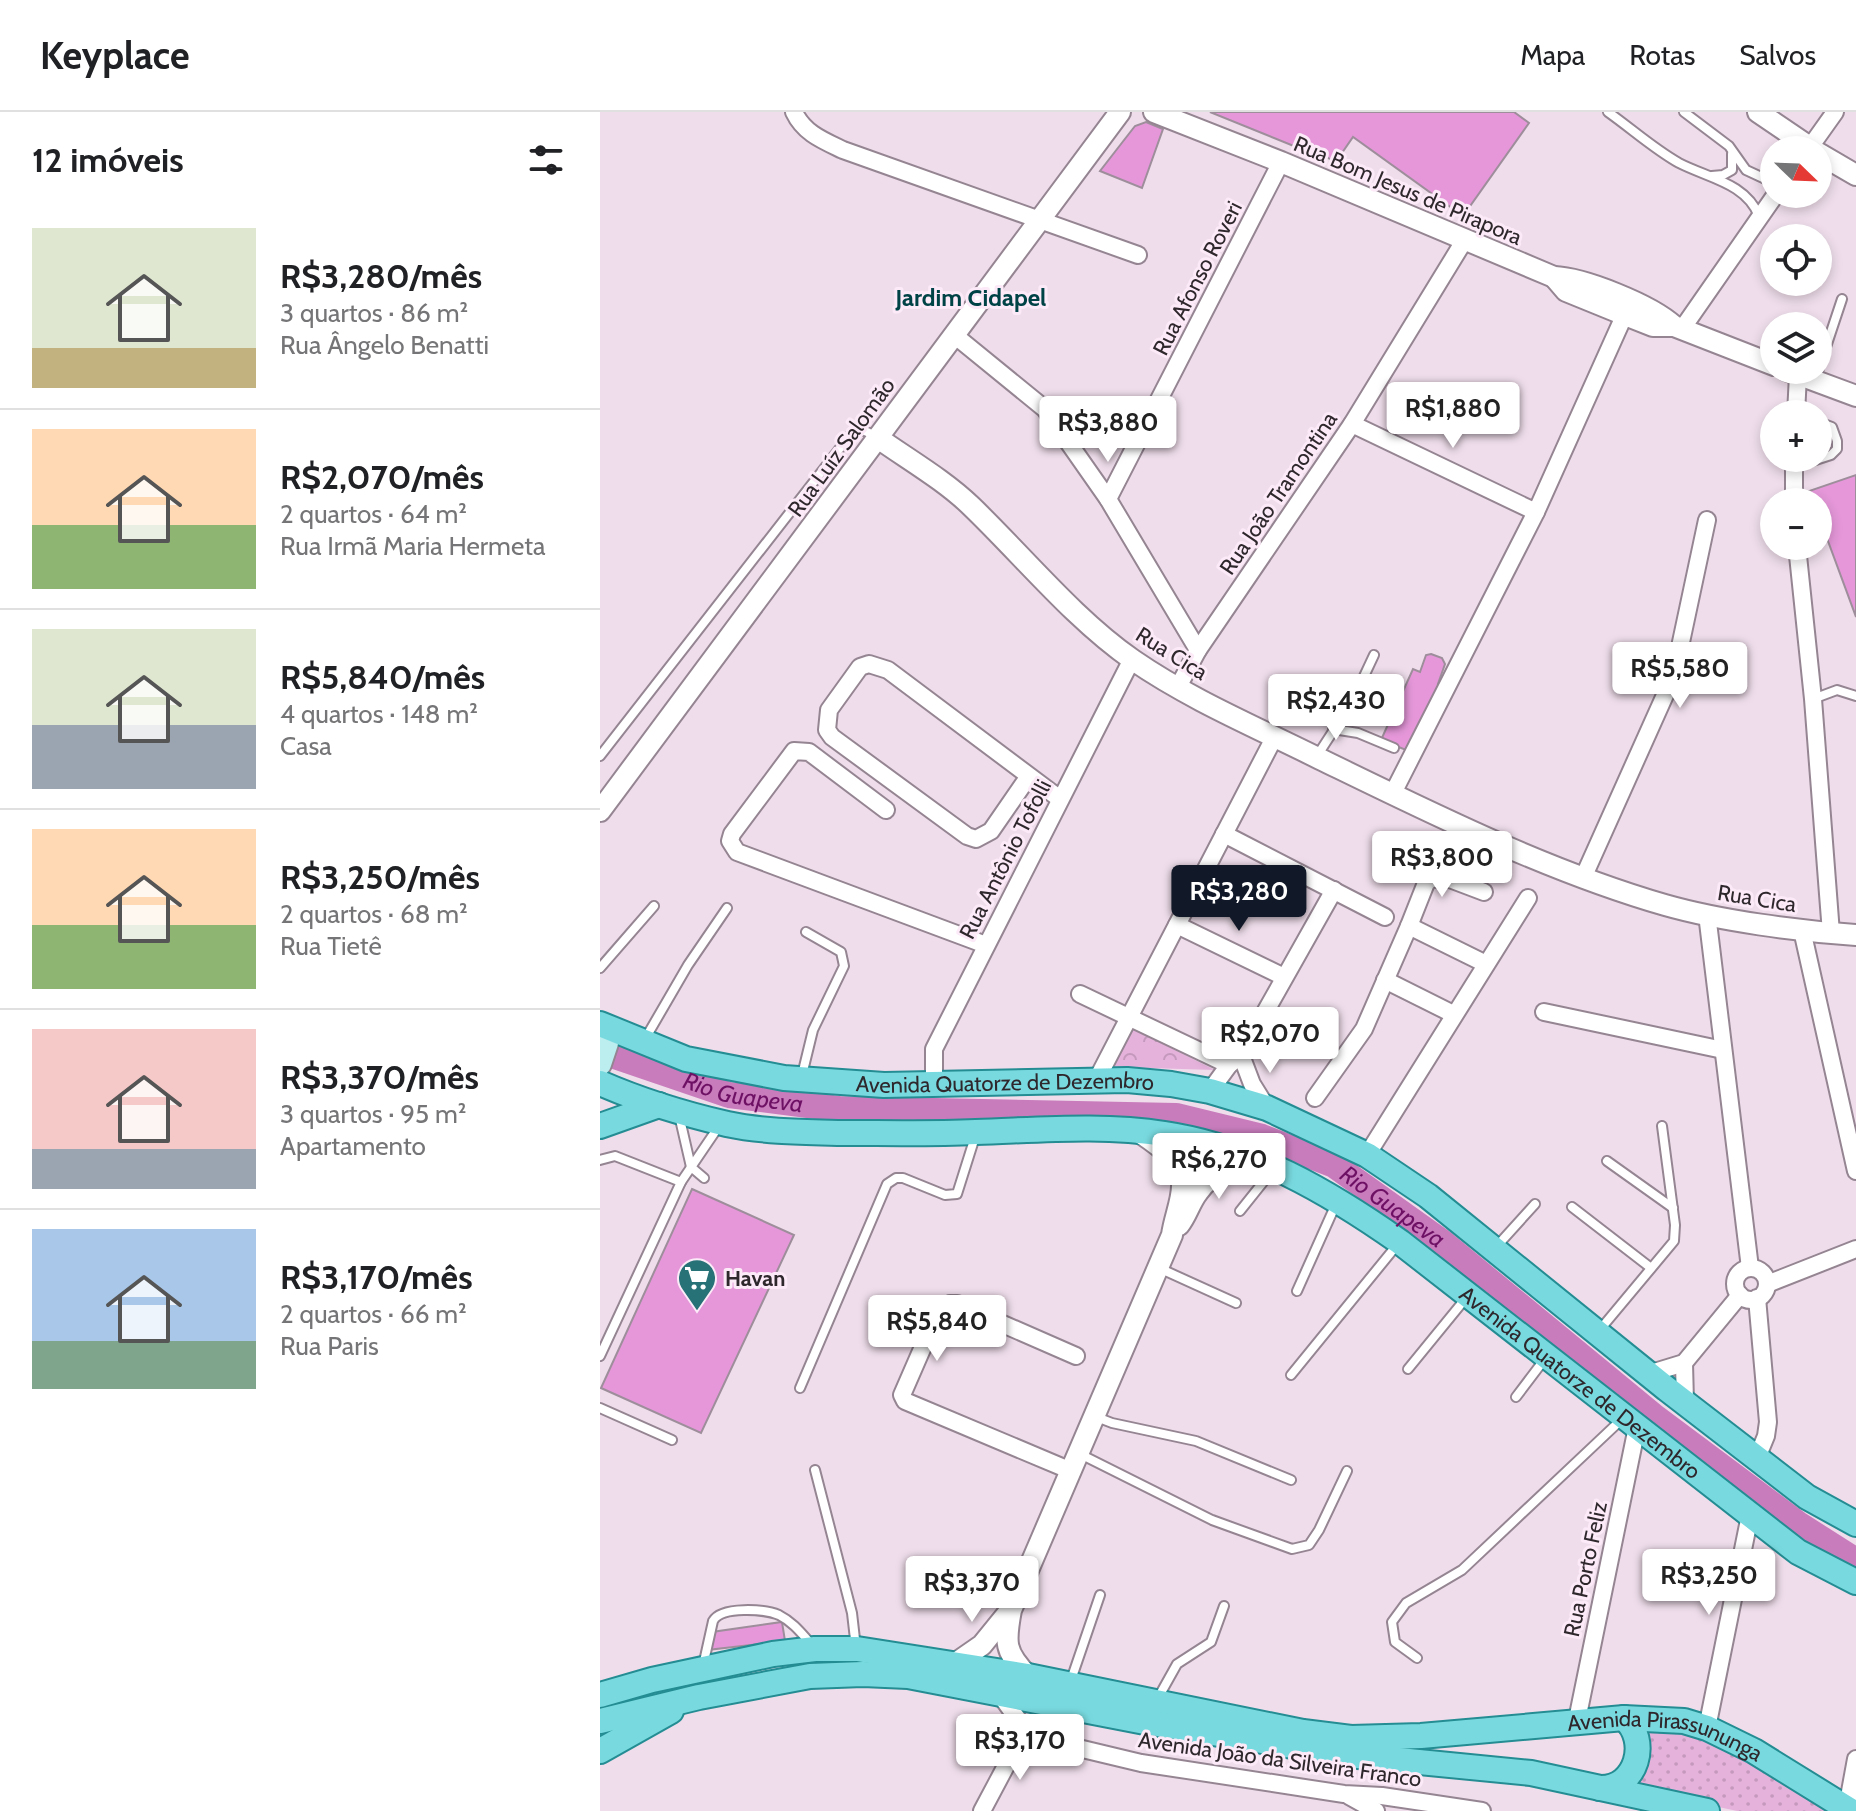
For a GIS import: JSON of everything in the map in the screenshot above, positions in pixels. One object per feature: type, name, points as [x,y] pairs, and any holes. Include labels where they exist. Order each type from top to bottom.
[{"type":"main road","name":"Avenida Quatorze de Dezembro","points":[[603,1044],[643,1043],[686,1059],[801,1079],[884,1085],[1127,1080],[1210,1091],[1267,1108],[1367,1155],[1428,1196],[1648,1374],[1807,1497],[1856,1524]]},
{"type":"main road","name":"Avenida Quatorze de Dezembro","points":[[600,1083],[668,1108],[721,1122],[783,1131],[1136,1130],[1200,1141],[1273,1166],[1338,1200],[1400,1242],[1798,1552],[1856,1582]]},
{"type":"main road","points":[[600,1126],[668,1108]]},
{"type":"main road","points":[[600,1695],[652,1680],[773,1654],[815,1649],[857,1649],[1028,1676],[1064,1694],[1145,1722],[1348,1755],[1531,1773],[1707,1811]]},
{"type":"main road","points":[[600,1721],[699,1697],[810,1676],[908,1676],[998,1692],[1064,1694]]},
{"type":"main road","name":"Avenida Pirassununga","points":[[1064,1694],[1156,1702],[1303,1732],[1351,1738],[1385,1739],[1577,1720],[1624,1718],[1684,1721],[1707,1728],[1754,1751],[1849,1809]]},
{"type":"main road","points":[[600,1751],[699,1697]]},
{"type":"main road","points":[[1597,1787],[1608,1788],[1620,1783],[1635,1764],[1637,1739],[1624,1718]]},
{"type":"main road","points":[[1460,1765],[1456,1750],[1461,1732]]},
{"type":"street","points":[[794,112],[803,128],[813,136],[843,150],[1138,255]]},
{"type":"street","name":"Rua Luíz Salomão","points":[[600,811],[1120,112]]},
{"type":"street","name":"Rua Bom Jesus de Pirapora","points":[[1154,112],[1554,277],[1571,278],[1628,308],[1653,326],[1678,327],[1760,359]]},
{"type":"street","points":[[1758,112],[1792,136]]},
{"type":"street","points":[[1820,136],[1835,112]]},
{"type":"street","points":[[1832,161],[1856,175]]},
{"type":"street","name":"Rua Afonso Roveri","points":[[1108,499],[1281,162]]},
{"type":"street","points":[[1678,327],[1766,208]]},
{"type":"street","name":"Rua João Tramontina","points":[[1178,687],[1198,650],[1352,424],[1464,241]]},
{"type":"street","points":[[1393,793],[1536,512],[1628,308]]},
{"type":"street","points":[[953,334],[1045,409],[1108,499],[1198,650]]},
{"type":"street","points":[[1824,384],[1856,396]]},
{"type":"street","points":[[1352,424],[1536,512]]},
{"type":"street","name":"Rua Cica","points":[[878,438],[968,503],[1079,613],[1132,659],[1178,687],[1393,793],[1583,878],[1667,906],[1802,930],[1856,935]]},
{"type":"street","points":[[1583,878],[1674,675],[1707,520]]},
{"type":"street","points":[[1798,560],[1813,699],[1831,933]]},
{"type":"street","name":"Rua Antônio Tofolli","points":[[934,1084],[934,1049],[1132,659]]},
{"type":"street","points":[[1029,776],[991,831],[976,839],[967,836],[832,737],[827,730],[829,710],[860,667],[869,664],[879,666],[888,670],[1060,799]]},
{"type":"street","points":[[1096,1081],[1275,736]]},
{"type":"street","points":[[886,810],[809,752],[794,751],[732,834],[730,841],[737,852],[986,945]]},
{"type":"street","points":[[1224,834],[1385,917]]},
{"type":"street","points":[[1315,1098],[1364,1029],[1426,883],[1431,879],[1447,878],[1484,892]]},
{"type":"street","points":[[1210,1091],[1235,1060],[1334,890]]},
{"type":"street","points":[[1367,1155],[1528,898]]},
{"type":"street","points":[[1707,914],[1750,1268]]},
{"type":"street","points":[[1177,925],[1284,977]]},
{"type":"street","points":[[1409,926],[1486,964]]},
{"type":"street","points":[[1802,930],[1856,1171]]},
{"type":"street","points":[[1385,980],[1453,1014]]},
{"type":"street","points":[[1080,994],[1235,1060],[1267,1108]]},
{"type":"street","points":[[1544,1012],[1723,1050]]},
{"type":"street","points":[[1028,1676],[1013,1661],[1008,1649],[1006,1635],[1011,1610],[1172,1235],[1182,1185],[1178,1166],[1136,1130]]},
{"type":"street","points":[[1172,1235],[1198,1191],[1211,1178],[1227,1169],[1273,1166]]},
{"type":"street","points":[[1648,1374],[1684,1363],[1755,1293],[1856,1249]]},
{"type":"street","points":[[1755,1293],[1736,1284],[1744,1270],[1750,1268],[1762,1272],[1755,1293],[1768,1422],[1757,1458]]},
{"type":"street","points":[[1073,1462],[905,1401],[902,1395],[939,1310],[950,1304],[957,1304],[1076,1356]]},
{"type":"street","points":[[1684,1363],[1685,1402]]},
{"type":"street","name":"Rua Porto Feliz","points":[[1577,1720],[1631,1422]]},
{"type":"street","points":[[1707,1728],[1750,1515]]},
{"type":"street","points":[[956,1663],[982,1645],[1011,1610]]},
{"type":"street","points":[[982,1811],[1016,1747],[1028,1733],[998,1692]]},
{"type":"street","points":[[1049,1741],[1047,1726],[1064,1694]]},
{"type":"street","name":"Avenida João da Silveira Franco","points":[[1028,1733],[1141,1763],[1414,1806],[1482,1811]]},
{"type":"street","points":[[1849,1809],[1856,1759]]},
{"type":"street","points":[[1344,1794],[1376,1811]]},
{"type":"lane","points":[[1608,112],[1678,162],[1731,185],[1754,202],[1760,216]]},
{"type":"lane","points":[[1684,112],[1729,146],[1746,170],[1760,176]]},
{"type":"lane","points":[[1709,176],[1723,175],[1732,170],[1733,155],[1729,146]]},
{"type":"lane","points":[[1832,317],[1842,299]]},
{"type":"lane","points":[[1832,427],[1837,441],[1837,449],[1832,454]]},
{"type":"lane","points":[[600,756],[851,434],[864,430],[878,438]]},
{"type":"lane","points":[[1317,757],[1352,702],[1374,655]]},
{"type":"lane","points":[[1813,699],[1837,690],[1856,696]]},
{"type":"lane","points":[[1333,729],[1358,733],[1394,748]]},
{"type":"lane","points":[[600,968],[654,906]]},
{"type":"lane","points":[[643,1043],[688,965],[727,908]]},
{"type":"lane","points":[[801,1079],[813,1030],[844,966],[841,952],[806,932]]},
{"type":"lane","points":[[668,1108],[691,1167],[704,1178]]},
{"type":"lane","points":[[600,1356],[681,1182],[721,1122]]},
{"type":"lane","points":[[1598,1333],[1674,1241],[1676,1233],[1662,1126]]},
{"type":"lane","points":[[800,1388],[887,1184],[903,1178],[945,1195],[957,1194],[977,1132]]},
{"type":"lane","points":[[600,1160],[615,1156],[681,1182]]},
{"type":"lane","points":[[1607,1161],[1673,1208]]},
{"type":"lane","points":[[1240,1211],[1273,1166]]},
{"type":"lane","points":[[1297,1291],[1338,1200]]},
{"type":"lane","points":[[1494,1249],[1535,1204]]},
{"type":"lane","points":[[1572,1207],[1651,1268]]},
{"type":"lane","points":[[1291,1375],[1400,1242]]},
{"type":"lane","points":[[1158,1268],[1236,1303]]},
{"type":"lane","points":[[1408,1369],[1469,1295]]},
{"type":"lane","points":[[1516,1397],[1546,1356]]},
{"type":"lane","points":[[600,1408],[672,1440]]},
{"type":"lane","points":[[1093,1415],[1112,1423],[1196,1441],[1291,1480]]},
{"type":"lane","points":[[1417,1658],[1395,1642],[1392,1622],[1406,1603],[1462,1570],[1631,1422]]},
{"type":"lane","points":[[1073,1462],[1212,1520],[1292,1549],[1309,1545],[1347,1471]]},
{"type":"lane","points":[[815,1470],[852,1613],[857,1649]]},
{"type":"lane","points":[[1064,1694],[1100,1595]]},
{"type":"lane","points":[[1156,1702],[1177,1664],[1211,1642],[1224,1606]]},
{"type":"lane","points":[[702,1671],[713,1621],[722,1612],[759,1611],[778,1615],[794,1625],[815,1649]]},
{"type":"green space","points":[[1131,1028],[1215,1070],[1114,1067]]},
{"type":"green space","points":[[1637,1725],[1682,1732],[1722,1745],[1835,1811],[1737,1811],[1626,1787]]},
{"type":"building","points":[[1210,112],[1514,112],[1529,123],[1463,216],[1353,137],[1335,163],[1310,144],[1306,151]]},
{"type":"building","points":[[1146,122],[1163,129],[1142,188],[1100,171],[1135,126]]},
{"type":"building","points":[[1856,475],[1856,617],[1832,552],[1832,488],[1818,488]]},
{"type":"building","points":[[1426,655],[1442,658],[1445,664],[1438,684],[1443,686],[1411,752],[1381,740],[1413,669],[1420,672]]},
{"type":"building","name":"Havan","points":[[692,1189],[794,1235],[701,1433],[601,1388]]},
{"type":"building","points":[[782,1622],[785,1641],[707,1650],[712,1632]]},
{"type":"waterway","name":"Rio Guapeva","points":[[600,1051],[729,1095],[839,1109],[1176,1116],[1262,1137],[1334,1165],[1442,1242],[1656,1418],[1798,1524],[1856,1561]]},
{"type":"place","name":"Havan","points":[[697,1312]]},
{"type":"district","name":"Jardim Cidapel","points":[[971,298]]}]
